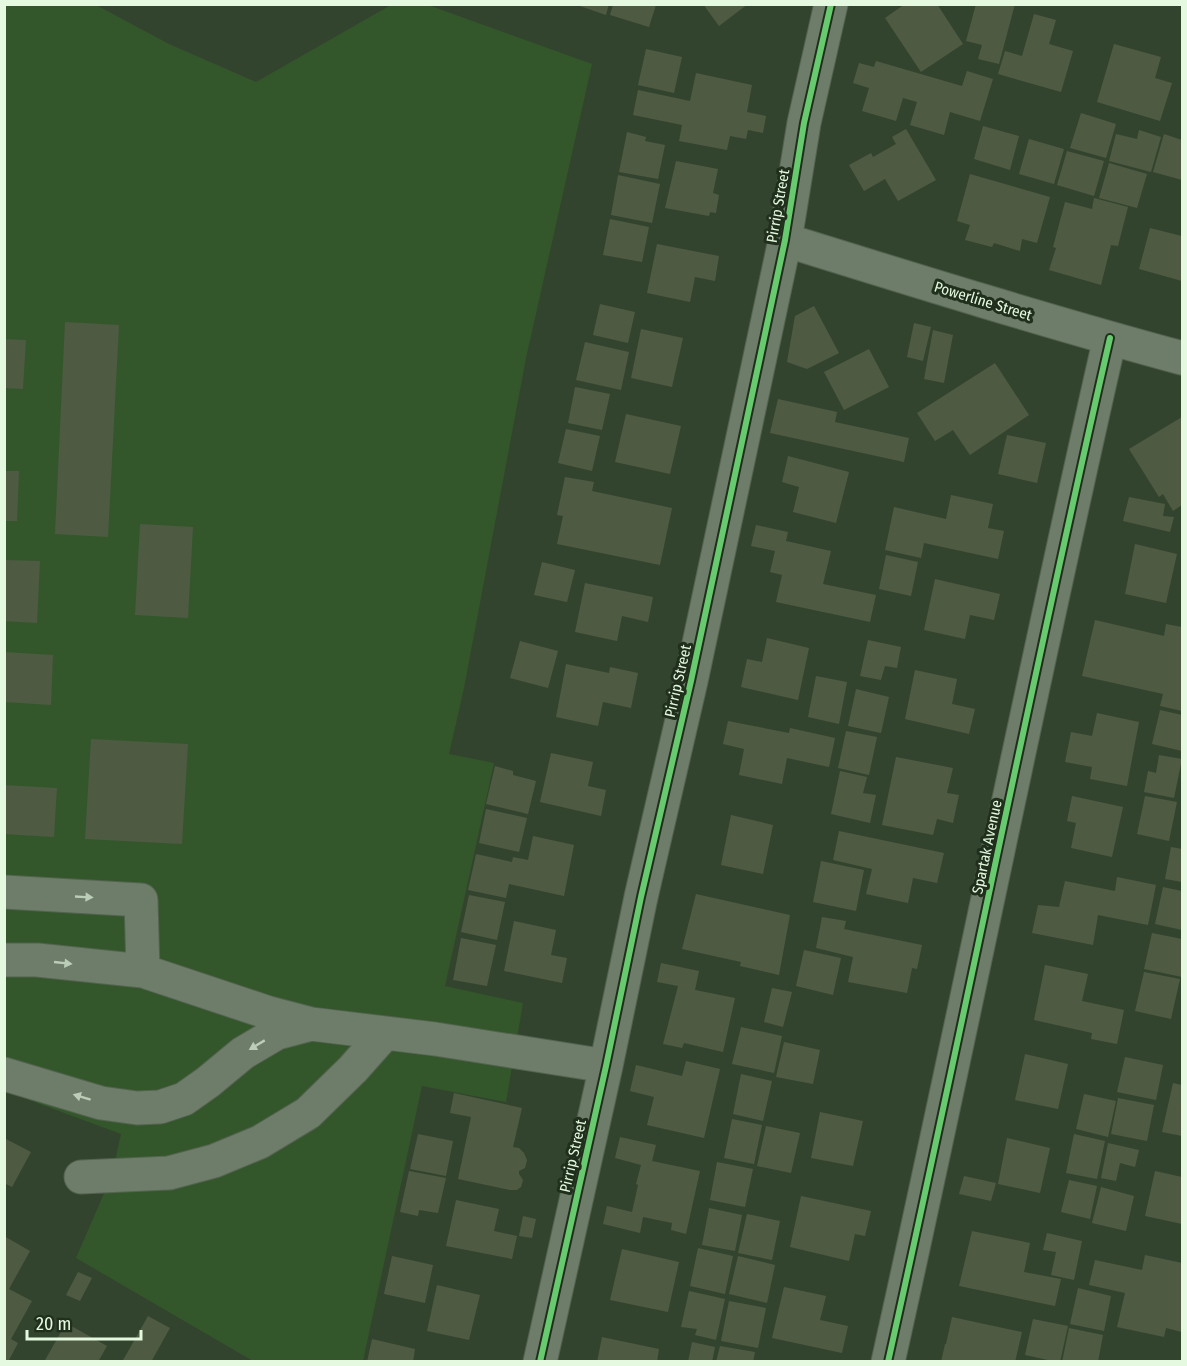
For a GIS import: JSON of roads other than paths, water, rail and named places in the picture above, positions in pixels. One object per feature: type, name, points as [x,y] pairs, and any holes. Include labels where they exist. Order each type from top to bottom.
[{"type":"street","name":"Pirrip Street","points":[[540,1362],[641,897],[694,669],[785,240],[804,123],[831,4]]},
{"type":"street","name":"Powerline Street","points":[[785,240],[1110,339],[1182,358]]},
{"type":"street","name":"Spartak Avenue","points":[[888,1362],[1070,514],[1110,339]]},
{"type":"street","points":[[4,892],[141,900],[143,971]]},
{"type":"street","points":[[4,960],[37,960],[143,971],[269,1013],[311,1024],[447,1041],[606,1066]]},
{"type":"street","points":[[4,1074],[101,1103],[137,1108],[160,1107],[184,1099],[243,1053],[277,1033],[311,1024]]},
{"type":"street","points":[[81,1177],[169,1173],[214,1161],[260,1142],[308,1113],[353,1070],[385,1033]]}]
